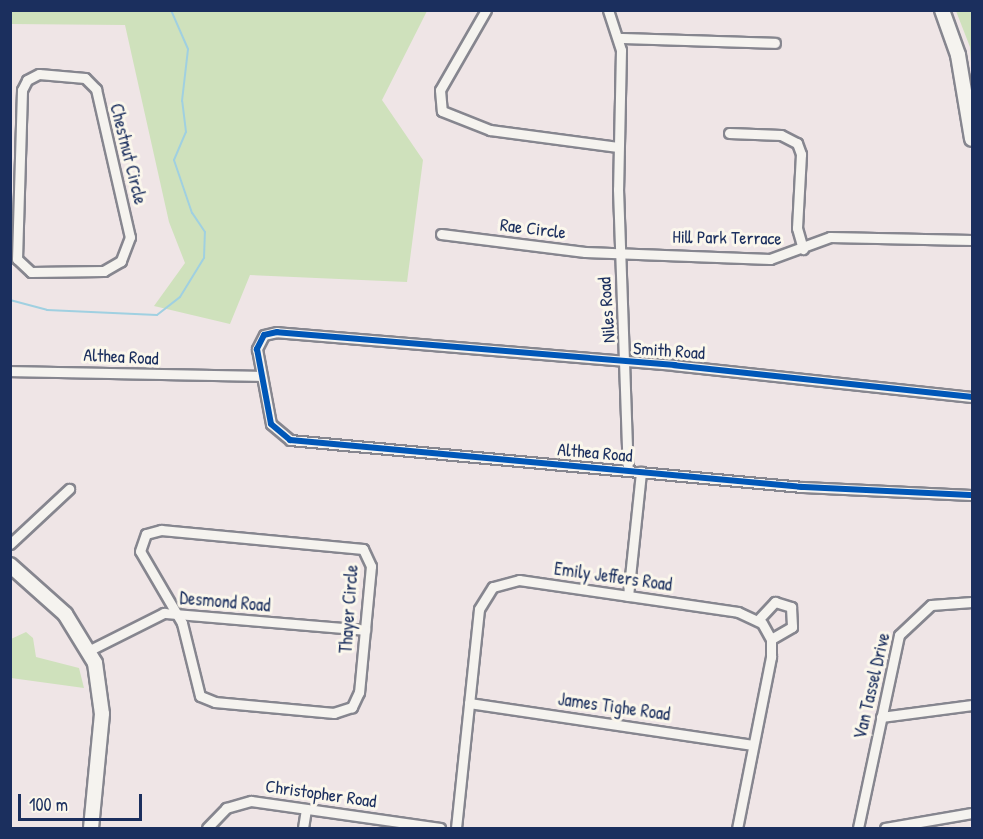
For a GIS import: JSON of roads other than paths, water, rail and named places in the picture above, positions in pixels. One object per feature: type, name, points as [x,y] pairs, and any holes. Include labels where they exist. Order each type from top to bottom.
[{"type":"main road","points":[[942,10],[958,55],[972,139]]},
{"type":"main road","points":[[10,565],[65,614],[90,650],[102,706],[91,828]]},
{"type":"street","points":[[486,10],[440,90],[442,111],[490,130],[618,147]]},
{"type":"street","name":"Niles Road","points":[[608,10],[620,38],[618,147],[620,252],[627,363],[628,471]]},
{"type":"street","points":[[620,38],[775,43]]},
{"type":"street","name":"Chestnut Circle","points":[[39,74],[89,80],[129,226],[127,252],[118,264],[99,272],[28,271],[17,255],[14,205],[24,82],[39,74]]},
{"type":"street","points":[[729,133],[781,135],[799,147],[797,228],[803,249]]},
{"type":"street","name":"Rae Circle","points":[[441,234],[620,252]]},
{"type":"street","name":"Hill Park Terrace","points":[[620,252],[775,259],[836,237],[972,240]]},
{"type":"street","name":"Smith Road","points":[[261,376],[258,343],[277,332],[972,397]]},
{"type":"street","name":"Althea Road","points":[[10,371],[261,376],[272,428],[290,440],[628,471],[972,495]]},
{"type":"street","points":[[628,596],[641,472]]},
{"type":"street","points":[[10,544],[69,489]]},
{"type":"street","name":"Thayer Circle","points":[[149,532],[359,546],[371,562],[365,630],[357,701],[346,712],[333,713],[203,698],[177,614],[142,559],[141,543],[149,532]]},
{"type":"street","name":"Emily Jeffers Road","points":[[456,828],[479,609],[493,587],[519,580],[628,596],[758,620]]},
{"type":"street","points":[[737,828],[771,639],[758,620],[775,602],[793,609],[792,627],[771,639]]},
{"type":"street","name":"Van Tassel Drive","points":[[858,828],[880,717],[904,626],[931,605],[972,602]]},
{"type":"street","name":"Desmond Road","points":[[90,650],[156,615],[177,614],[365,630]]},
{"type":"street","name":"James Tighe Road","points":[[469,703],[753,745]]},
{"type":"street","points":[[880,717],[972,705]]},
{"type":"street","name":"Christopher Road","points":[[207,828],[221,810],[240,802],[440,828]]},
{"type":"street","points":[[303,828],[306,809]]},
{"type":"street","points":[[885,828],[972,813]]},
{"type":"waterway","points":[[10,300],[47,310],[157,315],[180,297],[204,258],[205,232],[192,213],[174,160],[186,132],[182,101],[188,49],[171,10]]}]
